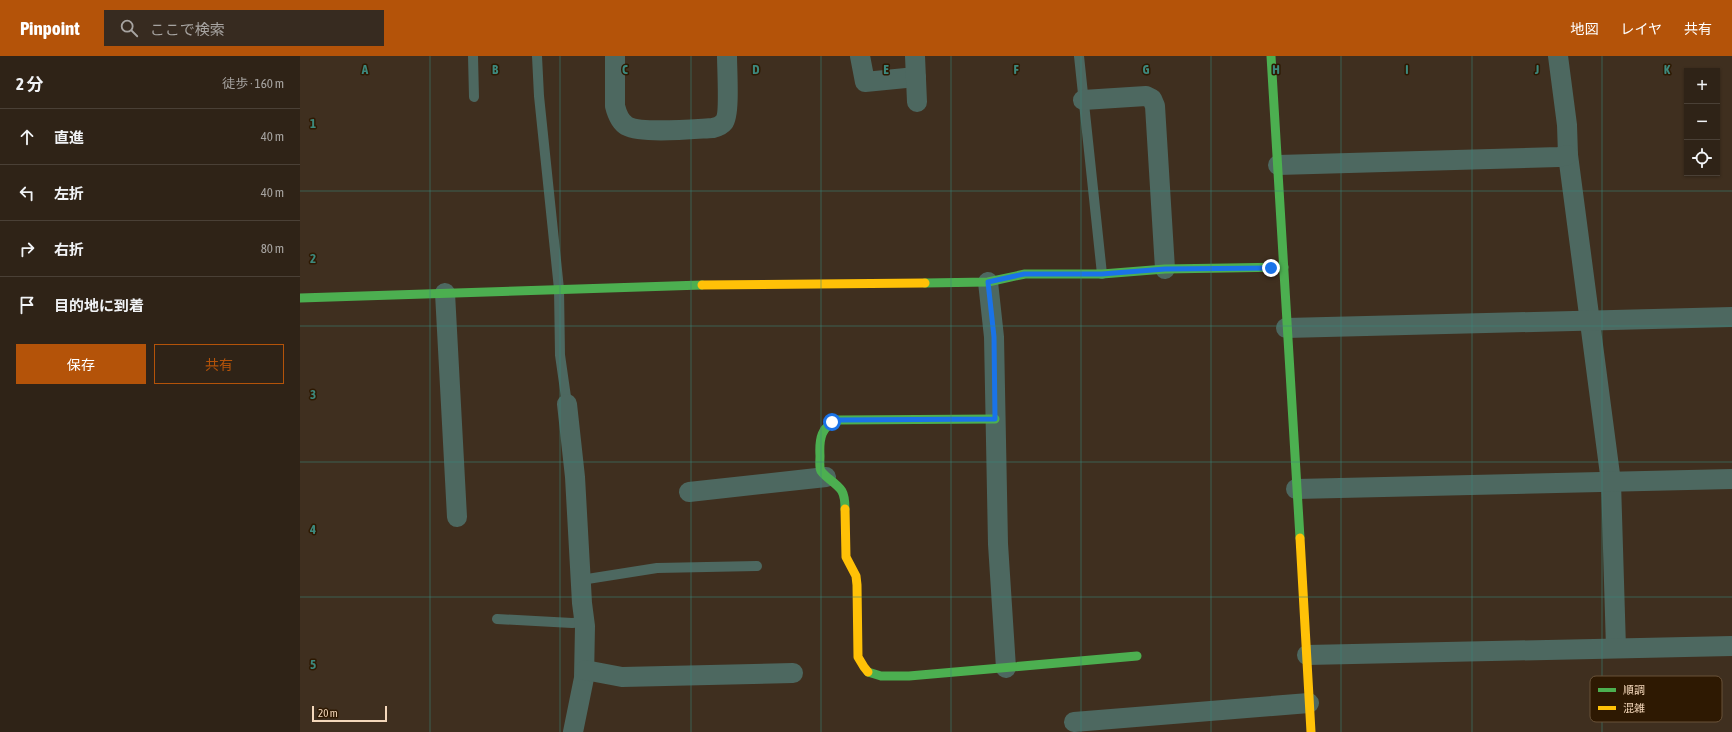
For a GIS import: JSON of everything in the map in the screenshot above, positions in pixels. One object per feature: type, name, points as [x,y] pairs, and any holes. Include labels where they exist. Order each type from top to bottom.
[{"type":"street","points":[[615,56],[616,112],[626,125],[639,130],[713,128],[724,123],[727,109],[727,56]]},
{"type":"street","points":[[860,56],[865,82],[916,77]]},
{"type":"street","points":[[915,56],[917,102]]},
{"type":"street","points":[[1271,56],[1311,732]]},
{"type":"street","points":[[1558,56],[1567,125],[1568,155],[1611,482],[1616,648]]},
{"type":"street","points":[[1083,100],[1146,96],[1152,98],[1156,106],[1165,269]]},
{"type":"street","points":[[1278,165],[1559,157],[1568,155]]},
{"type":"street","points":[[300,298],[650,286],[988,282],[1024,274],[1102,274],[1165,269],[1284,267]]},
{"type":"street","points":[[988,282],[994,337],[998,544],[1006,668]]},
{"type":"street","points":[[445,293],[457,517]]},
{"type":"street","points":[[1286,328],[1732,317]]},
{"type":"street","points":[[567,404],[575,477],[585,622],[585,670],[583,688],[573,732]]},
{"type":"street","points":[[995,419],[838,420],[827,424],[823,429],[821,436],[820,467],[826,477],[839,487],[845,496],[846,557],[856,576],[858,657],[866,671],[886,676],[1006,668],[1137,656]]},
{"type":"street","points":[[689,492],[826,477]]},
{"type":"street","points":[[1296,489],[1732,479]]},
{"type":"street","points":[[1306,655],[1732,646]]},
{"type":"street","points":[[585,670],[622,677],[793,673]]},
{"type":"street","points":[[1074,722],[1309,703]]},
{"type":"lane","points":[[474,56],[474,97]]},
{"type":"lane","points":[[537,56],[539,96],[559,289],[560,355],[567,404]]},
{"type":"lane","points":[[1079,56],[1102,274]]},
{"type":"lane","points":[[581,580],[657,568],[757,566]]},
{"type":"lane","points":[[497,619],[572,623],[585,622]]},
{"type":"traffic: fast","points":[[1271,56],[1300,538]]},
{"type":"traffic: fast","points":[[925,283],[988,282],[1025,274],[1102,274],[1165,269],[1284,267]]},
{"type":"traffic: fast","points":[[300,298],[702,285]]},
{"type":"traffic: fast","points":[[845,509],[842,491],[821,471],[820,468],[822,434],[832,423],[838,420],[995,419]]},
{"type":"traffic: fast","points":[[868,672],[881,676],[909,676],[1137,656]]},
{"type":"traffic: slow","points":[[702,285],[925,283]]},
{"type":"traffic: slow","points":[[845,509],[846,557],[856,576],[857,585],[858,657],[868,672]]},
{"type":"traffic: slow","points":[[1300,538],[1311,732]]},
{"type":"route","points":[[832,422],[838,420],[995,419],[994,337],[988,282],[1024,274],[1102,274],[1165,269],[1271,268]]}]
